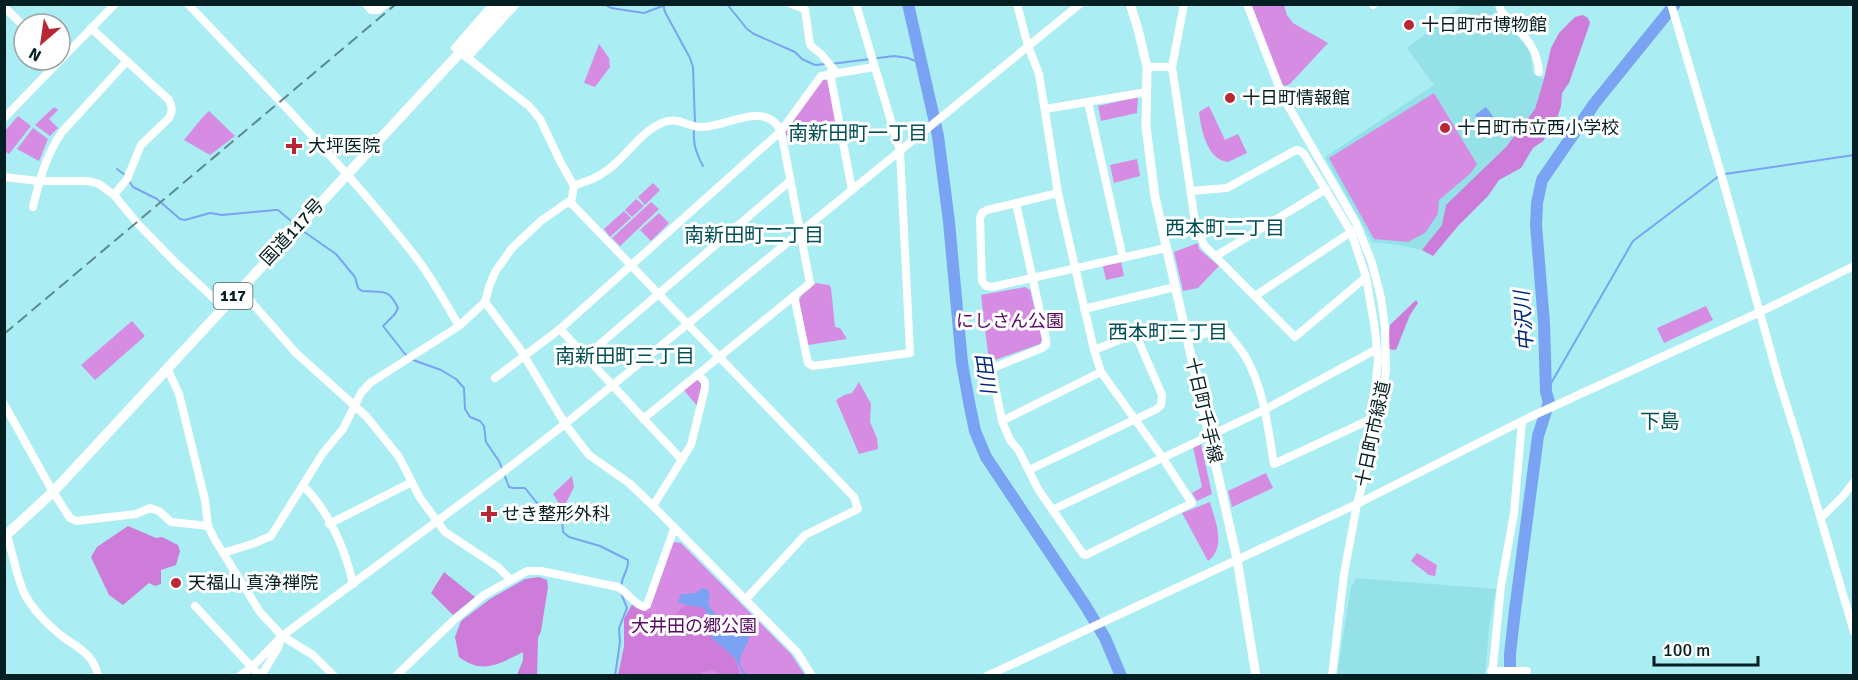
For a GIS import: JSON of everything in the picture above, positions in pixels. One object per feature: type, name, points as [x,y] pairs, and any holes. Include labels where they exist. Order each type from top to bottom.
[{"type":"highway","name":"国道117号","points":[[5,535],[53,492],[346,174],[464,55],[505,4]]},
{"type":"main road","name":"十日町千手線","points":[[1130,4],[1147,67],[1146,127],[1166,248],[1237,559],[1256,675]]},
{"type":"street","points":[[72,48],[115,4]]},
{"type":"street","points":[[188,4],[346,174],[419,261],[459,326]]},
{"type":"street","points":[[366,4],[371,10],[378,10],[387,4]]},
{"type":"street","points":[[493,4],[455,48],[529,106],[540,118],[574,186],[571,203]]},
{"type":"street","points":[[464,55],[516,4]]},
{"type":"street","points":[[791,4],[805,9],[810,45],[826,60],[833,71],[852,190]]},
{"type":"street","points":[[794,296],[808,363],[813,366],[910,353],[900,151],[856,4]]},
{"type":"street","points":[[1016,203],[1046,345],[993,368],[992,372],[1002,421],[1010,440],[1019,451],[1038,489],[1083,554],[1086,555],[1192,503],[1101,372],[1084,309],[1058,193],[1039,74],[1028,46],[1017,4]]},
{"type":"street","points":[[240,675],[282,636],[565,424],[1080,4]]},
{"type":"street","points":[[1184,4],[1172,66],[1195,222],[1204,245],[1295,337],[1366,277]]},
{"type":"street","name":"十日町市緑道","points":[[1247,4],[1283,97],[1356,223],[1372,264],[1385,327],[1386,371],[1374,442],[1357,504],[1344,574],[1332,675]]},
{"type":"street","points":[[1498,4],[1501,11],[1534,48],[1539,72]]},
{"type":"street","points":[[1671,4],[1854,632]]},
{"type":"street","points":[[91,28],[169,100],[172,107],[171,113],[141,145],[127,179],[114,195]]},
{"type":"street","points":[[33,207],[38,181],[54,144],[62,132],[127,61]]},
{"type":"street","points":[[1147,67],[1172,66]]},
{"type":"street","points":[[495,378],[560,329],[781,131],[821,76],[833,71],[874,67]]},
{"type":"street","points":[[4,118],[48,72]]},
{"type":"street","points":[[1045,109],[1147,92]]},
{"type":"street","points":[[1088,102],[1123,258]]},
{"type":"street","points":[[574,186],[600,176],[649,132],[670,121],[682,121],[702,127],[754,116],[770,120],[778,125],[781,131],[810,283],[643,418]]},
{"type":"street","points":[[1187,337],[1225,330],[1245,356],[1255,378],[1264,410],[1274,464],[1367,421],[1372,416],[1378,361],[1366,277],[1351,232],[1304,154],[1296,150],[1227,188],[1191,191]]},
{"type":"street","points":[[4,177],[38,181],[88,181],[99,184],[114,195],[131,217],[223,307]]},
{"type":"street","points":[[585,357],[790,181]]},
{"type":"street","points":[[1216,256],[1326,189]]},
{"type":"street","points":[[1058,193],[982,213],[980,218],[982,281],[986,286],[992,287],[1166,248]]},
{"type":"street","points":[[571,203],[854,497],[858,509],[805,535],[745,600]]},
{"type":"street","points":[[223,553],[271,536],[323,453],[343,429],[360,393],[370,383],[459,326],[485,302],[495,272],[512,248],[542,220],[565,204],[571,203]]},
{"type":"street","points":[[1255,296],[1351,232]]},
{"type":"street","points":[[987,675],[1357,504],[1555,405],[1760,312],[1854,266]]},
{"type":"street","points":[[242,286],[253,304],[296,353],[354,404],[399,457],[420,498],[445,532],[498,567],[511,580]]},
{"type":"street","points":[[1084,309],[1175,287]]},
{"type":"street","points":[[485,302],[525,357],[565,424],[594,459],[629,483],[653,506],[797,652],[812,675]]},
{"type":"street","points":[[560,329],[682,460]]},
{"type":"street","points":[[1029,470],[1157,409],[1163,400],[1139,342],[1134,337],[1127,337],[1094,350]]},
{"type":"street","points":[[1052,510],[1264,410],[1377,349]]},
{"type":"street","points":[[167,368],[179,394],[205,500],[208,526],[215,540],[260,612],[282,636],[313,655],[334,675]]},
{"type":"street","points":[[1002,421],[1101,372]]},
{"type":"street","points":[[653,506],[694,438],[705,388],[705,382],[698,374]]},
{"type":"street","points":[[4,404],[70,518],[77,521],[136,514],[150,508],[171,522],[208,526]]},
{"type":"street","points":[[1525,672],[1493,673],[1500,596],[1526,419]]},
{"type":"street","points":[[329,524],[412,482]]},
{"type":"street","points":[[1821,518],[1854,482]]},
{"type":"street","points":[[303,486],[314,496],[348,560],[353,584]]},
{"type":"street","points":[[396,675],[484,595],[527,571],[541,571],[618,587],[644,607],[647,605],[674,529]]},
{"type":"street","points":[[5,535],[24,593],[38,613],[59,634],[77,644],[89,657],[98,675]]},
{"type":"street","points":[[195,606],[261,675],[278,648],[282,636]]},
{"type":"shaded area","name":"十日町市立西小学校","points":[[1463,5],[1494,5],[1530,51],[1533,74],[1544,79],[1535,109],[1506,147],[1447,205],[1442,225],[1422,250],[1372,242],[1325,157],[1434,85],[1407,48]]},
{"type":"shaded area","points":[[1356,578],[1496,589],[1489,627],[1485,675],[1337,675],[1351,587]]},
{"type":"green space","points":[[1250,5],[1284,5],[1293,23],[1328,43],[1290,84],[1285,86],[1282,84]]},
{"type":"green space","points":[[1583,15],[1590,23],[1569,83],[1562,93],[1556,122],[1543,141],[1533,148],[1521,168],[1499,180],[1488,196],[1458,226],[1433,256],[1422,250],[1442,225],[1446,205],[1506,147],[1535,109],[1551,48],[1559,33],[1575,17]]},
{"type":"green space","points":[[599,44],[609,58],[610,67],[595,87],[584,83]]},
{"type":"green space","points":[[823,80],[828,80],[837,127],[787,137],[785,132]]},
{"type":"green space","points":[[1434,93],[1477,164],[1471,173],[1439,200],[1438,214],[1425,233],[1408,242],[1374,239],[1329,158]]},
{"type":"green space","points":[[1138,97],[1137,113],[1101,121],[1098,106]]},
{"type":"green space","points":[[1209,106],[1225,140],[1238,134],[1247,153],[1228,162],[1215,156],[1210,150],[1201,127],[1199,112]]},
{"type":"green space","points":[[54,107],[58,110],[49,119],[58,128],[50,136],[35,125]]},
{"type":"green space","points":[[209,111],[235,136],[210,155],[184,140]]},
{"type":"green space","points":[[18,116],[31,126],[9,154],[5,151],[5,131]]},
{"type":"green space","points":[[33,128],[48,139],[39,161],[17,149]]},
{"type":"green space","points":[[1137,159],[1140,176],[1114,183],[1110,165]]},
{"type":"green space","points":[[653,183],[660,190],[645,205],[638,197]]},
{"type":"green space","points":[[636,199],[644,206],[632,217],[625,210]]},
{"type":"green space","points":[[651,202],[659,209],[620,246],[612,238]]},
{"type":"green space","points":[[624,211],[631,218],[610,237],[604,229]]},
{"type":"green space","points":[[659,213],[669,223],[651,241],[640,230]]},
{"type":"green space","points":[[1198,243],[1199,249],[1219,266],[1198,288],[1183,291],[1174,252]]},
{"type":"green space","points":[[1121,262],[1124,276],[1106,280],[1103,266]]},
{"type":"green space","points":[[816,283],[829,285],[831,288],[835,327],[840,328],[847,339],[808,345],[799,301],[801,296]]},
{"type":"green space","name":"にしさん公園","points":[[1025,287],[1030,290],[1042,340],[1040,344],[989,362],[981,295]]},
{"type":"green space","points":[[1416,300],[1418,303],[1410,315],[1396,350],[1387,349],[1390,325]]},
{"type":"green space","points":[[1706,306],[1713,320],[1664,343],[1657,328]]},
{"type":"green space","points":[[132,321],[145,336],[95,380],[81,365]]},
{"type":"green space","points":[[695,380],[703,384],[698,407],[683,389]]},
{"type":"green space","points":[[859,382],[871,404],[870,422],[877,438],[878,449],[859,454],[836,400],[852,393]]},
{"type":"green space","points":[[1201,444],[1212,494],[1197,501],[1192,493],[1202,487],[1193,447]]},
{"type":"green space","points":[[1266,473],[1273,488],[1232,507],[1228,491]]},
{"type":"green space","points":[[572,476],[574,487],[565,505],[558,502],[553,494]]},
{"type":"green space","points":[[1210,502],[1217,525],[1218,541],[1214,555],[1208,561],[1182,513]]},
{"type":"green space","points":[[128,526],[156,538],[162,537],[178,545],[180,551],[176,565],[161,570],[161,584],[155,586],[149,583],[123,605],[109,595],[91,557],[97,547]]},
{"type":"green space","name":"大井田の郷公園","points":[[673,542],[681,543],[791,654],[805,675],[618,676],[624,647],[624,619],[633,603],[642,610],[650,607]]},
{"type":"green space","points":[[1417,553],[1437,565],[1435,576],[1429,575],[1411,561]]},
{"type":"green space","points":[[444,572],[475,597],[453,615],[431,593]]},
{"type":"green space","points":[[539,577],[547,580],[548,587],[538,638],[537,675],[517,675],[523,660],[523,652],[491,666],[476,666],[459,657],[455,637],[461,621],[490,599],[525,579]]},
{"type":"green space","points":[[633,603],[642,610],[667,621],[685,606],[704,608],[712,621],[715,641],[735,660],[739,675],[723,675],[712,670],[699,675],[618,676],[624,647],[624,619]]},
{"type":"water","points":[[1486,107],[1502,128],[1491,136],[1475,115]]},
{"type":"water","points":[[702,588],[708,590],[710,594],[708,604],[717,616],[736,619],[748,629],[748,640],[740,663],[748,675],[744,675],[734,657],[711,637],[712,621],[704,608],[678,601],[681,594],[695,593]]},
{"type":"waterway","points":[[604,4],[611,8],[644,13],[668,4]]},
{"type":"waterway","points":[[663,4],[693,67],[695,123]]},
{"type":"waterway","points":[[727,4],[747,29],[754,34],[795,52],[802,59],[815,65],[826,64]]},
{"type":"waterway","name":"田川","points":[[908,4],[938,136],[949,222],[962,363],[975,431],[986,457],[1105,638],[1121,676]]},
{"type":"waterway","name":"中沢川","points":[[1510,676],[1515,610],[1538,436],[1549,402],[1546,392],[1544,323],[1536,225],[1537,203],[1542,180],[1594,104],[1675,4]]},
{"type":"waterway","points":[[831,64],[894,56],[923,64]]},
{"type":"waterway","points":[[694,129],[698,157],[703,166]]},
{"type":"waterway","points":[[1725,174],[1854,155]]},
{"type":"waterway","points":[[117,169],[125,175],[133,187],[157,199],[180,219],[185,220],[210,213],[222,215],[278,210],[296,225]]},
{"type":"waterway","points":[[1546,392],[1633,241],[1719,176]]},
{"type":"waterway","points":[[300,229],[336,254],[355,277],[358,288],[362,291],[384,292],[391,297],[398,308],[383,326],[405,354],[413,360],[441,370],[456,379],[464,388],[465,409],[470,417],[480,421],[484,426],[486,442],[499,461],[509,487],[525,488],[537,503],[551,507],[562,519],[563,532],[569,537],[600,546],[628,560],[621,588]]},
{"type":"waterway","points":[[615,676],[620,642],[619,628],[627,608],[621,593]]},
{"type":"railway","points":[[4,334],[396,4]]},
{"type":"place","name":"十日町市博物館","points":[[1409,25]]},
{"type":"place","name":"十日町情報館","points":[[1230,98]]},
{"type":"place","name":"十日町市立西小学校","points":[[1445,128]]},
{"type":"place","name":"大坪医院","points":[[294,146]]},
{"type":"place","name":"せき整形外科","points":[[489,514]]},
{"type":"place","name":"天福山 真浄禅院","points":[[176,583]]},
{"type":"district","name":"南新田町一丁目","points":[[858,133]]},
{"type":"district","name":"西本町二丁目","points":[[1225,228]]},
{"type":"district","name":"南新田町二丁目","points":[[754,235]]},
{"type":"district","name":"西本町三丁目","points":[[1168,332]]},
{"type":"district","name":"南新田町三丁目","points":[[625,356]]},
{"type":"district","name":"下島","points":[[1660,421]]}]
